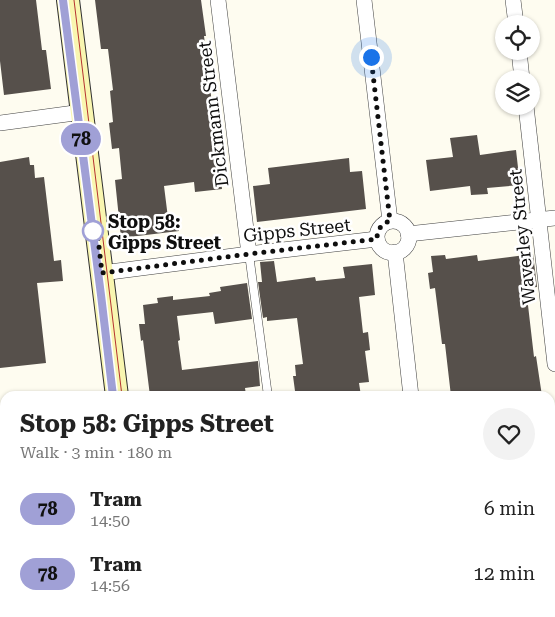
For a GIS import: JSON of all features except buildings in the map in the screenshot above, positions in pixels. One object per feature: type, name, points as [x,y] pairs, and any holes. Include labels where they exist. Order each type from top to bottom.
[{"type":"main road","points":[[68,0],[117,391]]},
{"type":"street","name":"Dickmann Street","points":[[218,0],[249,254]]},
{"type":"street","points":[[364,0],[390,221]]},
{"type":"street","points":[[513,0],[515,15]]},
{"type":"street","points":[[0,124],[82,112]]},
{"type":"street","name":"Waverley Street","points":[[527,115],[555,364]]},
{"type":"street","points":[[408,234],[555,218]]},
{"type":"street","points":[[390,221],[400,222],[407,229],[408,234],[407,244],[404,248],[395,252],[386,251],[377,239],[381,226],[390,221]]},
{"type":"street","name":"Gipps Street","points":[[102,273],[377,239]]},
{"type":"street","points":[[395,252],[410,391]]},
{"type":"lane","points":[[249,254],[267,391]]},
{"type":"tram line","points":[[63,0],[112,391]]},
{"type":"tram line","name":"78","points":[[63,0],[112,391]]},
{"type":"tram line","points":[[74,0],[121,391]]},
{"type":"place","name":"Stop 58: Gipps Street","points":[[93,231]]},
{"type":"route","points":[[93,231],[98,238],[102,273],[377,239],[381,226],[390,221],[371,57]]}]
